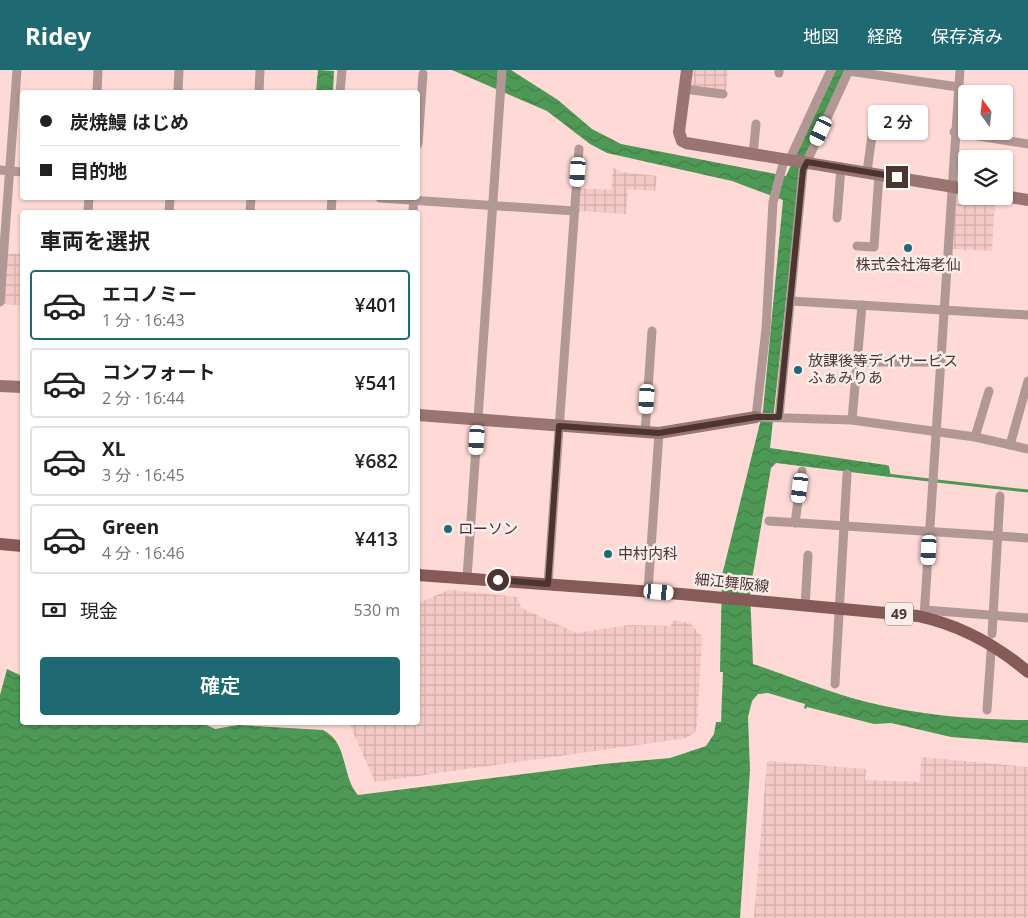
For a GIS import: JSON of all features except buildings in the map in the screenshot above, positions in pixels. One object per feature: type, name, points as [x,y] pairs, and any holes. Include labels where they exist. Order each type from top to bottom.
[{"type":"main road","points":[[0,544],[20,546]]},
{"type":"main road","name":"細江舞阪線","points":[[420,575],[648,591],[805,607],[924,614],[993,640],[1028,672]]},
{"type":"street","points":[[0,302],[5,171],[17,70]]},
{"type":"street","points":[[97,90],[98,70]]},
{"type":"street","points":[[178,90],[179,70]]},
{"type":"street","points":[[259,90],[260,70]]},
{"type":"street","points":[[340,90],[342,70]]},
{"type":"street","points":[[467,578],[501,107],[502,70]]},
{"type":"street","points":[[687,70],[679,132],[682,141],[753,155],[841,167],[958,187]]},
{"type":"street","points":[[795,161],[831,70]]},
{"type":"street","points":[[758,416],[766,329],[774,199],[780,173],[795,161],[849,70],[958,87],[924,614],[1028,618]]},
{"type":"street","points":[[958,85],[960,70]]},
{"type":"street","points":[[420,116],[423,74]]},
{"type":"street","points":[[684,89],[723,94]]},
{"type":"street","points":[[753,155],[756,124]]},
{"type":"street","points":[[857,246],[874,247],[873,128]]},
{"type":"street","points":[[954,132],[1028,144]]},
{"type":"street","points":[[548,584],[579,148]]},
{"type":"street","points":[[777,417],[791,301],[803,170],[795,161]]},
{"type":"street","points":[[837,218],[841,167]]},
{"type":"street","points":[[5,171],[20,172]]},
{"type":"street","points":[[1013,198],[1028,200]]},
{"type":"street","points":[[420,200],[575,211]]},
{"type":"street","points":[[791,301],[1028,315]]},
{"type":"street","points":[[852,420],[862,305]]},
{"type":"street","points":[[645,433],[652,331]]},
{"type":"street","points":[[857,362],[941,362]]},
{"type":"street","points":[[1010,445],[1028,381]]},
{"type":"street","points":[[0,386],[20,387]]},
{"type":"street","points":[[975,438],[989,391]]},
{"type":"street","points":[[420,416],[645,433],[659,433],[758,416],[852,420],[975,438],[1028,449]]},
{"type":"street","points":[[648,591],[659,433]]},
{"type":"street","points":[[796,523],[802,471]]},
{"type":"street","points":[[835,684],[847,474]]},
{"type":"street","points":[[987,710],[990,652],[993,640],[1000,496]]},
{"type":"street","points":[[769,521],[1028,538]]},
{"type":"street","points":[[805,607],[808,555]]},
{"type":"shaded area","points":[[694,70],[728,70],[726,91],[694,88],[692,85]]},
{"type":"shaded area","points":[[613,167],[621,172],[657,176],[655,191],[628,189],[626,214],[578,211],[579,188],[611,190]]},
{"type":"shaded area","points":[[958,194],[958,205],[995,205],[992,251],[952,249],[955,196]]},
{"type":"shaded area","points":[[6,253],[20,254],[20,305],[3,304]]},
{"type":"shaded area","points":[[449,590],[518,597],[521,608],[577,633],[629,625],[671,626],[672,620],[690,623],[702,637],[695,732],[687,738],[375,782],[350,725],[420,725],[420,602]]},
{"type":"shaded area","points":[[921,757],[1028,767],[1028,918],[754,918],[767,761],[866,769],[865,780],[920,782]]},
{"type":"water","points":[[318,70],[334,71],[333,90],[316,90]]},
{"type":"water","points":[[452,70],[511,70],[558,100],[592,129],[621,144],[786,176],[836,70],[845,70],[800,170],[770,448],[886,465],[889,466],[891,477],[776,463],[771,468],[750,591],[753,664],[861,701],[908,711],[981,719],[1028,720],[1028,743],[951,737],[891,723],[874,724],[807,707],[806,709],[804,708],[805,704],[768,693],[758,694],[752,701],[748,717],[750,770],[740,918],[0,918],[0,695],[7,669],[20,675],[20,725],[206,725],[215,729],[238,725],[323,730],[337,743],[349,779],[358,795],[603,764],[670,758],[706,746],[714,734],[716,722],[721,722],[723,672],[720,672],[722,575],[763,411],[783,200],[732,181],[607,153],[590,144],[547,111]]},
{"type":"waterway","points":[[887,475],[929,480]]},
{"type":"waterway","points":[[937,481],[1028,491]]},
{"type":"place","name":"株式会社海老仙","points":[[908,248]]},
{"type":"place","name":"放課後等デイサービス ふぁみりあ","points":[[798,370]]},
{"type":"place","name":"ローソン","points":[[448,529]]},
{"type":"place","name":"中村内科","points":[[608,554]]},
{"type":"route","points":[[498,580],[548,584],[559,426],[659,433],[760,416],[779,417],[803,170],[807,162],[897,177]]}]
